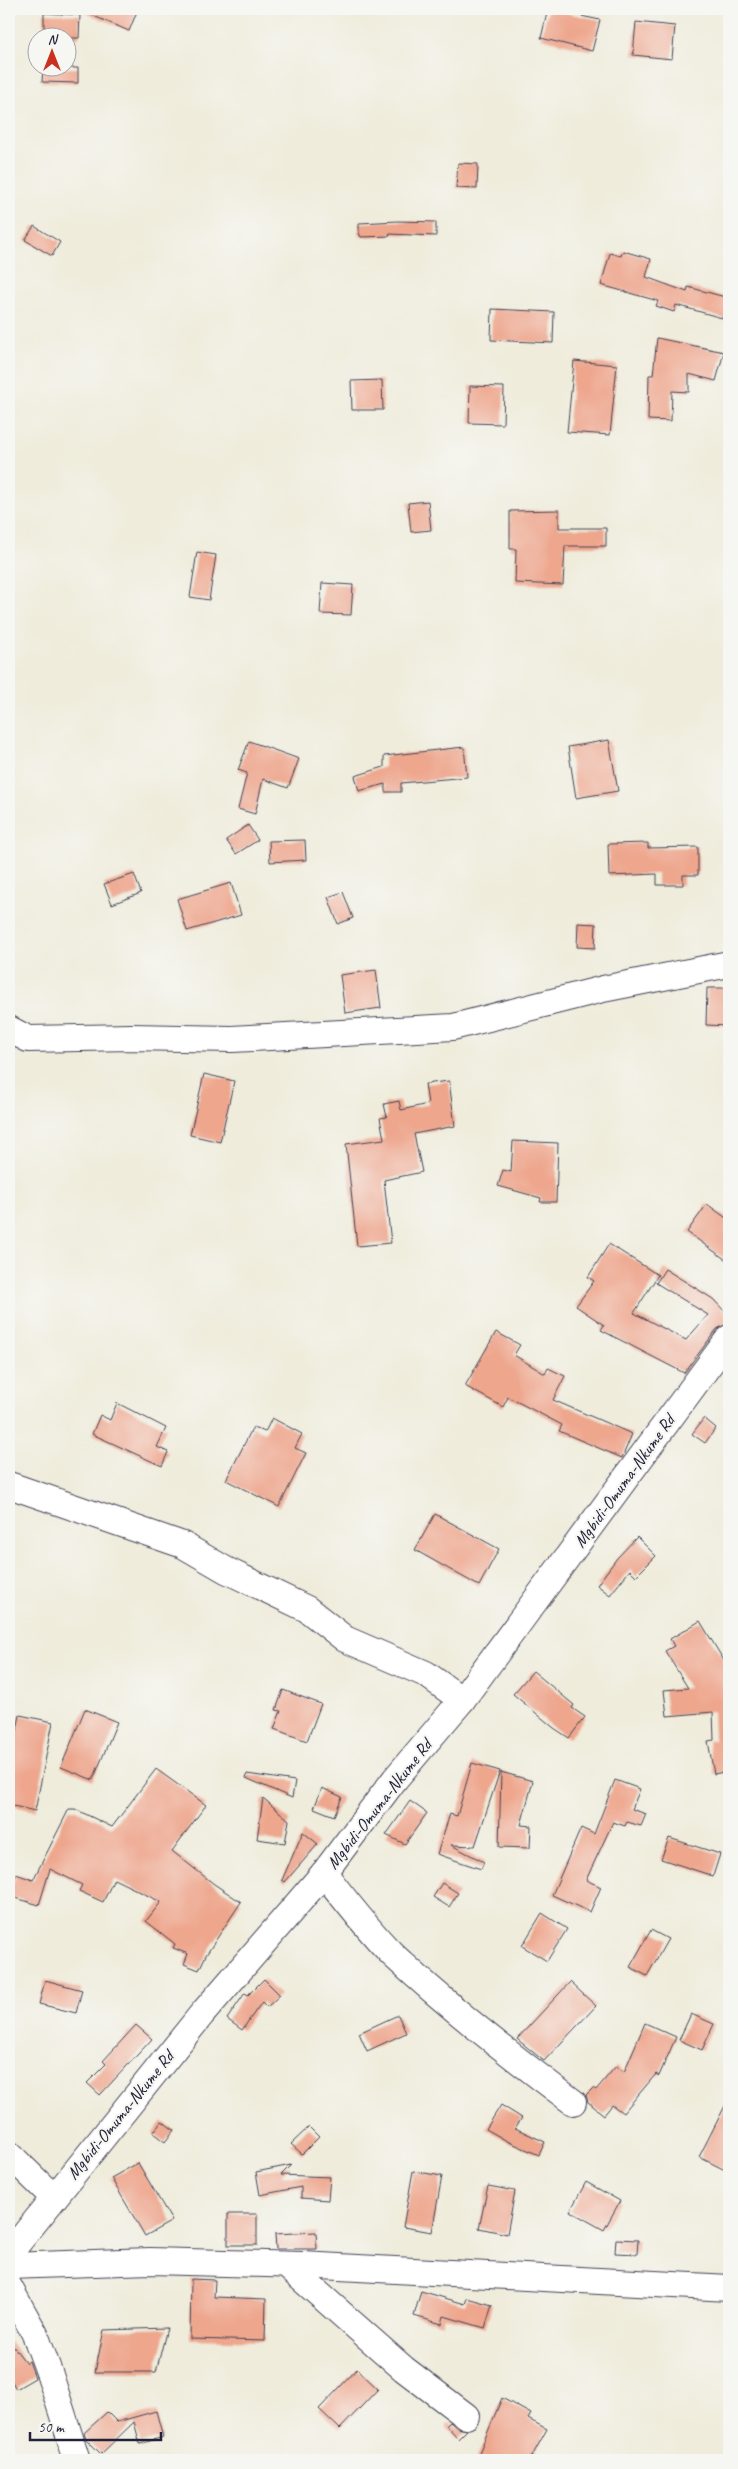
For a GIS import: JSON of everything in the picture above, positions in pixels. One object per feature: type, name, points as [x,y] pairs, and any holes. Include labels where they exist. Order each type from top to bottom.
[{"type":"street","points":[[9,1029],[28,1039],[132,1037],[232,1039],[453,1026],[603,989],[729,964]]},
{"type":"street","name":"Mgbidi-Omuma-Nkume Rd","points":[[9,2254],[202,2014],[324,1873],[395,1779],[462,1700],[727,1347]]},
{"type":"street","points":[[9,1485],[183,1545],[226,1570],[307,1609],[345,1640],[426,1674],[462,1700]]},
{"type":"street","points":[[324,1873],[360,1919],[393,1954],[472,2026],[573,2102]]},
{"type":"street","points":[[9,2154],[54,2198]]},
{"type":"street","points":[[9,2266],[150,2261],[286,2265],[729,2288]]},
{"type":"street","points":[[286,2265],[327,2298],[404,2369],[466,2416]]},
{"type":"street","points":[[9,2287],[35,2334],[77,2460]]},
{"type":"building","points":[[77,9],[138,9],[129,31]]},
{"type":"building","points":[[548,9],[600,20],[592,51],[541,38]]},
{"type":"building","points":[[44,13],[80,15],[79,38],[78,28],[44,28]]},
{"type":"building","points":[[636,22],[675,26],[672,59],[633,55]]},
{"type":"building","points":[[42,78],[78,78],[78,83],[42,82]]},
{"type":"building","points":[[458,163],[478,164],[477,189],[456,188]]},
{"type":"building","points":[[436,222],[436,236],[389,234],[390,236],[361,237],[359,233],[359,223]]},
{"type":"building","points":[[34,226],[60,242],[52,256],[25,240]]},
{"type":"building","points":[[623,251],[651,259],[646,277],[687,292],[688,287],[729,298],[729,320],[676,305],[674,312],[656,306],[658,301],[601,285],[610,253],[621,256]]},
{"type":"building","points":[[492,309],[554,312],[553,343],[491,340]]},
{"type":"building","points":[[657,338],[724,352],[716,381],[689,374],[689,392],[672,391],[671,421],[648,420],[649,375],[653,375]]},
{"type":"building","points":[[574,361],[617,365],[610,435],[567,432]]},
{"type":"building","points":[[382,380],[383,410],[352,410],[351,381]]},
{"type":"building","points":[[470,386],[504,387],[503,424],[469,423]]},
{"type":"building","points":[[428,501],[431,530],[411,532],[408,503]]},
{"type":"building","points":[[559,510],[559,528],[606,528],[606,546],[565,546],[563,585],[515,583],[516,549],[510,549],[510,511]]},
{"type":"building","points":[[197,552],[216,555],[209,600],[190,597]]},
{"type":"building","points":[[322,583],[353,585],[351,615],[320,614]]},
{"type":"building","points":[[609,740],[618,791],[576,798],[568,747]]},
{"type":"building","points":[[249,741],[299,759],[288,788],[263,779],[255,814],[238,809],[247,773],[238,770]]},
{"type":"building","points":[[464,747],[467,777],[401,783],[401,792],[385,792],[385,784],[359,791],[355,776],[384,767],[384,756]]},
{"type":"building","points":[[248,825],[258,840],[236,854],[226,840]]},
{"type":"building","points":[[305,840],[306,860],[270,862],[269,841]]},
{"type":"building","points":[[648,843],[648,848],[698,847],[698,875],[683,875],[683,885],[657,885],[657,874],[609,876],[608,844]]},
{"type":"building","points":[[134,874],[141,893],[112,904],[104,884]]},
{"type":"building","points":[[231,883],[241,915],[187,931],[177,899]]},
{"type":"building","points":[[343,892],[353,918],[338,924],[328,897]]},
{"type":"building","points":[[578,923],[596,924],[595,948],[577,947]]},
{"type":"building","points":[[376,970],[381,1008],[345,1013],[340,975]]},
{"type":"building","points":[[707,988],[729,988],[729,1026],[706,1025]]},
{"type":"building","points":[[204,1074],[234,1081],[220,1142],[190,1135]]},
{"type":"building","points":[[449,1081],[455,1126],[414,1134],[422,1172],[384,1180],[391,1243],[357,1246],[346,1144],[384,1139],[380,1118],[387,1117],[384,1104],[399,1101],[401,1110],[428,1104],[425,1084]]},
{"type":"building","points":[[513,1141],[558,1143],[556,1202],[540,1202],[541,1198],[498,1186],[503,1170],[511,1172]]},
{"type":"building","points":[[707,1204],[729,1220],[729,1262],[687,1232]]},
{"type":"building","points":[[609,1244],[658,1275],[634,1313],[686,1340],[708,1315],[656,1283],[665,1269],[713,1299],[729,1316],[729,1323],[717,1329],[684,1373],[601,1330],[604,1325],[576,1306],[594,1281],[588,1277]]},
{"type":"building","points":[[496,1332],[520,1345],[514,1355],[545,1374],[548,1368],[565,1376],[553,1400],[632,1434],[622,1458],[559,1431],[562,1425],[508,1397],[503,1407],[465,1386]]},
{"type":"building","points":[[117,1403],[166,1428],[157,1447],[168,1452],[162,1466],[92,1434],[100,1415],[110,1420]]},
{"type":"building","points":[[272,1418],[302,1434],[295,1448],[306,1453],[279,1507],[226,1480],[253,1427],[265,1432]]},
{"type":"building","points":[[704,1418],[716,1428],[705,1443],[692,1434]]},
{"type":"building","points":[[435,1514],[499,1549],[479,1586],[415,1550]]},
{"type":"building","points":[[637,1537],[656,1556],[636,1576],[630,1570],[610,1595],[597,1585],[617,1558]]},
{"type":"building","points":[[700,1621],[729,1669],[729,1771],[714,1774],[708,1741],[714,1740],[713,1712],[667,1716],[664,1690],[688,1688],[665,1651],[674,1646],[670,1639]]},
{"type":"building","points":[[533,1671],[574,1705],[572,1708],[585,1717],[569,1738],[513,1694]]},
{"type":"building","points":[[283,1690],[321,1704],[307,1741],[274,1729],[281,1711],[276,1710]]},
{"type":"building","points":[[85,1709],[117,1722],[93,1780],[61,1767]]},
{"type":"building","points":[[20,1715],[53,1722],[35,1811],[9,1805],[9,1769]]},
{"type":"building","points":[[472,1763],[500,1771],[475,1846],[451,1845],[484,1862],[481,1869],[437,1854],[450,1814],[457,1816]]},
{"type":"building","points":[[156,1769],[206,1805],[172,1851],[214,1884],[241,1902],[206,1955],[199,1970],[184,1964],[188,1954],[173,1948],[175,1944],[146,1921],[161,1902],[114,1879],[103,1902],[79,1891],[82,1885],[50,1869],[39,1905],[9,1896],[16,1874],[33,1880],[69,1809],[75,1809],[112,1827]]},
{"type":"building","points":[[501,1772],[533,1781],[521,1825],[531,1826],[530,1848],[499,1847]]},
{"type":"building","points":[[247,1774],[295,1781],[292,1798],[246,1778]]},
{"type":"building","points":[[615,1780],[640,1789],[632,1809],[646,1814],[641,1826],[627,1822],[625,1826],[613,1822],[586,1880],[601,1887],[590,1912],[552,1895],[581,1828],[594,1834]]},
{"type":"building","points":[[322,1788],[342,1797],[334,1816],[314,1808]]},
{"type":"building","points":[[263,1798],[289,1820],[285,1843],[257,1839]]},
{"type":"building","points":[[410,1801],[427,1813],[405,1844],[386,1835]]},
{"type":"building","points":[[303,1832],[318,1844],[285,1882],[282,1880]]},
{"type":"building","points":[[669,1838],[720,1854],[713,1876],[661,1859]]},
{"type":"building","points":[[442,1883],[458,1893],[449,1907],[433,1897]]},
{"type":"building","points":[[542,1913],[567,1929],[547,1961],[522,1946]]},
{"type":"building","points":[[651,1930],[668,1939],[647,1976],[630,1967]]},
{"type":"building","points":[[264,1979],[280,1995],[267,2007],[262,2002],[242,2030],[227,2019],[245,1993],[248,1995]]},
{"type":"building","points":[[45,1980],[82,1990],[76,2013],[39,2004]]},
{"type":"building","points":[[570,1982],[596,2006],[544,2061],[517,2039]]},
{"type":"building","points":[[691,2014],[714,2024],[702,2050],[679,2040]]},
{"type":"building","points":[[398,2015],[406,2033],[367,2051],[359,2033]]},
{"type":"building","points":[[645,2023],[676,2037],[659,2076],[656,2074],[623,2113],[612,2105],[604,2115],[588,2102],[586,2095],[593,2088],[596,2090],[616,2066],[624,2072]]},
{"type":"building","points":[[136,2025],[152,2039],[100,2095],[87,2083],[106,2064],[103,2061]]},
{"type":"building","points":[[729,2098],[729,2172],[699,2157]]},
{"type":"building","points":[[501,2105],[522,2118],[515,2128],[545,2142],[539,2155],[507,2141],[486,2129]]},
{"type":"building","points":[[162,2121],[174,2130],[165,2142],[153,2133]]},
{"type":"building","points":[[309,2127],[319,2137],[302,2154],[291,2144]]},
{"type":"building","points":[[138,2163],[172,2221],[145,2236],[111,2178]]},
{"type":"building","points":[[291,2165],[281,2175],[330,2177],[328,2200],[301,2198],[301,2187],[260,2195],[256,2172]]},
{"type":"building","points":[[413,2171],[442,2176],[432,2232],[403,2227]]},
{"type":"building","points":[[586,2182],[620,2201],[604,2230],[570,2211]]},
{"type":"building","points":[[488,2186],[515,2191],[507,2234],[479,2228]]},
{"type":"building","points":[[228,2214],[257,2214],[257,2245],[228,2245]]},
{"type":"building","points":[[316,2232],[317,2249],[276,2249],[275,2234]]},
{"type":"building","points":[[616,2239],[638,2240],[637,2254],[615,2253]]},
{"type":"building","points":[[191,2279],[215,2280],[214,2297],[266,2299],[265,2341],[190,2339]]},
{"type":"building","points":[[421,2291],[465,2304],[467,2298],[492,2305],[485,2328],[444,2316],[442,2324],[414,2316]]},
{"type":"building","points":[[167,2328],[156,2372],[95,2372],[104,2330]]},
{"type":"building","points":[[9,2341],[26,2363],[29,2361],[35,2378],[16,2389],[9,2376]]},
{"type":"building","points":[[357,2369],[378,2389],[340,2429],[319,2409]]},
{"type":"building","points":[[502,2398],[531,2414],[528,2419],[547,2429],[530,2460],[476,2460]]},
{"type":"building","points":[[156,2411],[163,2437],[140,2444],[134,2422],[101,2454],[86,2439],[84,2433],[107,2412],[117,2422]]},
{"type":"building","points":[[450,2422],[457,2428],[467,2430],[458,2439],[446,2426]]}]
